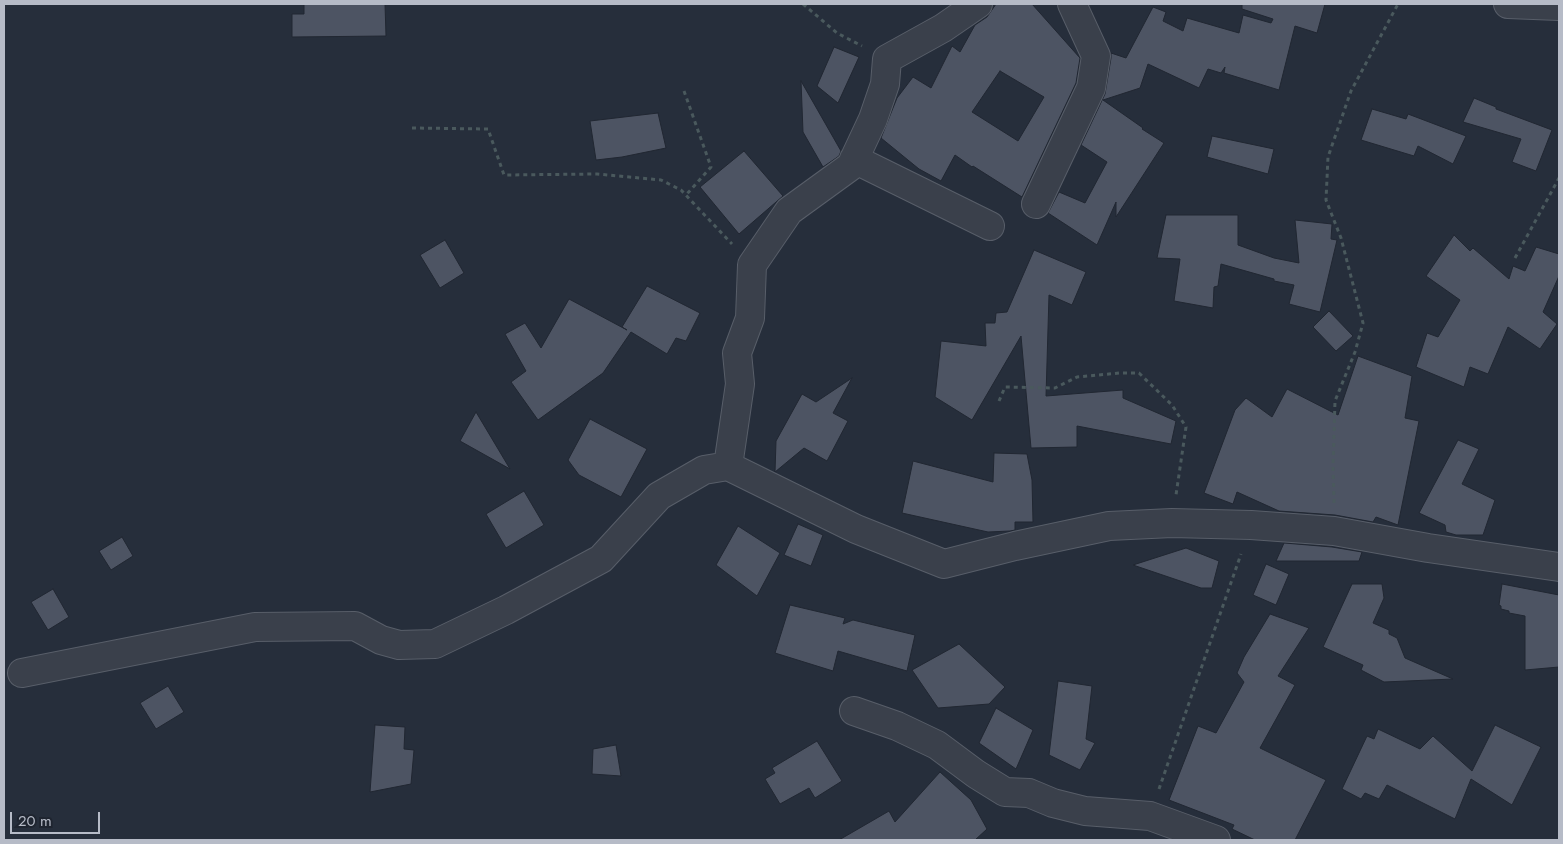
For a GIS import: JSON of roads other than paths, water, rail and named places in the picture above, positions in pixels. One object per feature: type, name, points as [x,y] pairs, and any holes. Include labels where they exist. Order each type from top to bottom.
[{"type":"street","points":[[728,466],[740,384],[737,353],[750,318],[752,265],[789,211],[851,166],[873,119],[885,84],[887,59],[943,28],[978,4]]},
{"type":"street","points":[[1036,204],[1090,88],[1096,56],[1072,4]]},
{"type":"street","points":[[1508,4],[1559,6]]},
{"type":"street","points":[[854,160],[990,226]]},
{"type":"street","points":[[22,672],[255,627],[355,626],[381,640],[400,645],[435,644],[506,610],[601,559],[658,496],[704,470],[728,466],[856,529],[944,564],[1109,526],[1172,523],[1251,525],[1334,531],[1428,548],[1559,567]]},
{"type":"street","points":[[854,711],[897,726],[937,745],[976,774],[1006,792],[1029,793],[1053,803],[1085,811],[1150,816],[1216,840]]}]
